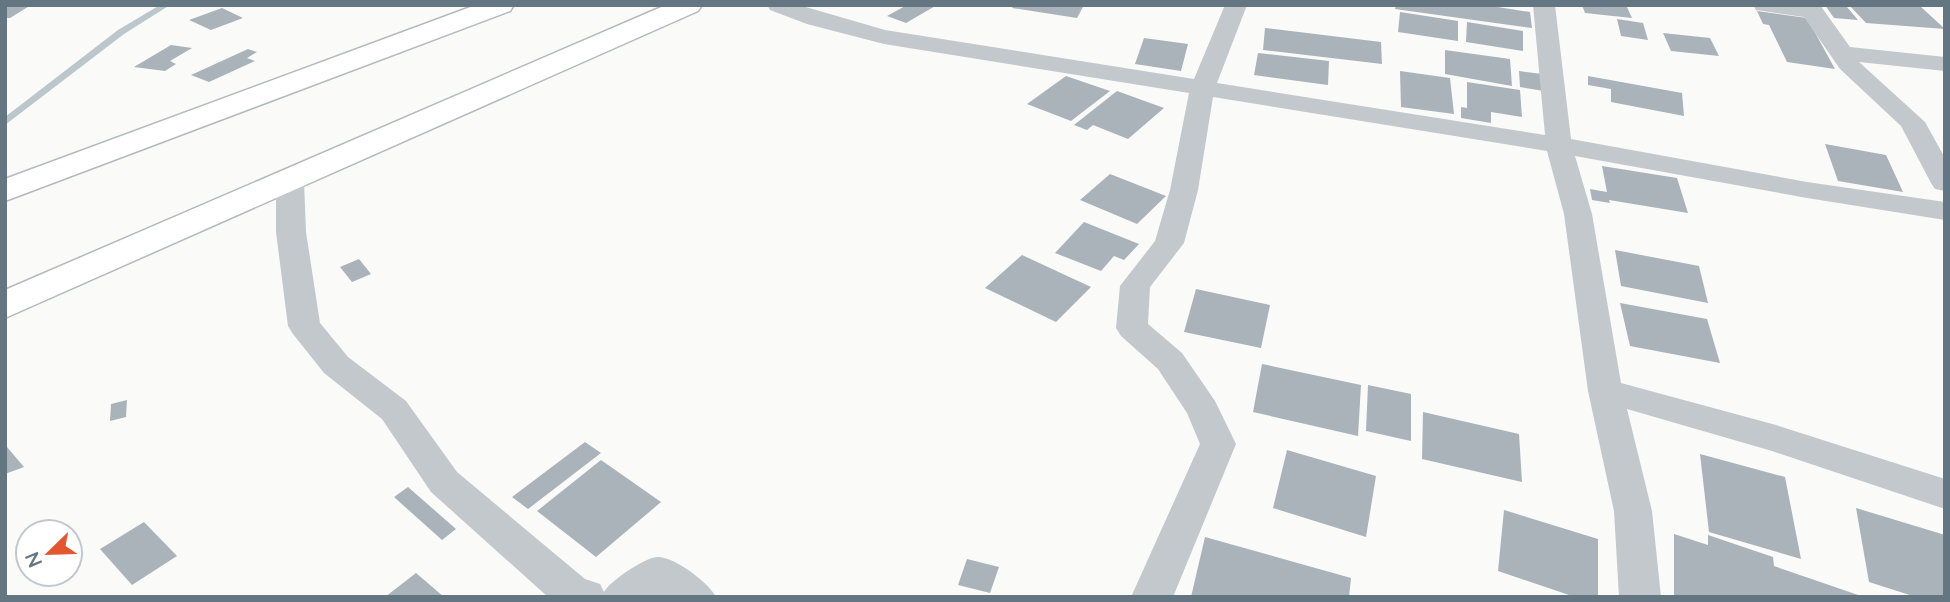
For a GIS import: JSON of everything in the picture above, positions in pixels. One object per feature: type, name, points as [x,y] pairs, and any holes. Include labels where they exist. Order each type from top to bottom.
[{"type":"highway","points":[[5,191],[500,5]]},
{"type":"highway","points":[[5,305],[689,5]]},
{"type":"street","points":[[778,5],[815,19],[884,37],[1559,145],[1807,190],[1945,211]]},
{"type":"street","points":[[1152,597],[1218,444],[1203,410],[1170,361],[1132,328],[1135,286],[1169,243],[1184,190],[1202,90],[1236,5]]},
{"type":"street","points":[[1544,5],[1559,145],[1578,214],[1605,391],[1633,511],[1640,597]]},
{"type":"street","points":[[1763,5],[1810,8],[1848,64],[1912,122],[1945,183]]},
{"type":"street","points":[[1843,53],[1945,64]]},
{"type":"street","points":[[290,181],[291,232],[304,326],[336,365],[394,410],[444,482],[571,592],[585,597]]},
{"type":"street","points":[[1605,391],[1730,424],[1863,465],[1945,494]]},
{"type":"street","points":[[622,597],[658,574],[695,597]]},
{"type":"building","points":[[5,5],[31,5],[10,18],[5,18]]},
{"type":"building","points":[[907,5],[937,5],[906,23],[887,16]]},
{"type":"building","points":[[1014,5],[1084,5],[1077,18],[1012,8]]},
{"type":"building","points":[[1396,5],[1485,5],[1530,12],[1532,28],[1395,9]]},
{"type":"building","points":[[1582,5],[1626,5],[1632,18],[1585,13]]},
{"type":"building","points":[[1825,5],[1847,7],[1858,20],[1834,18]]},
{"type":"building","points":[[1849,5],[1920,6],[1945,29],[1866,23]]},
{"type":"building","points":[[222,8],[243,18],[211,30],[189,20]]},
{"type":"building","points":[[1757,11],[1807,18],[1835,69],[1787,62],[1769,25],[1763,24]]},
{"type":"building","points":[[1400,12],[1458,21],[1458,41],[1398,32]]},
{"type":"building","points":[[1617,19],[1643,23],[1648,40],[1621,36]]},
{"type":"building","points":[[1467,22],[1523,31],[1523,51],[1466,42]]},
{"type":"building","points":[[1265,28],[1381,42],[1382,64],[1263,50]]},
{"type":"building","points":[[1663,33],[1710,38],[1719,56],[1671,51]]},
{"type":"building","points":[[1144,38],[1188,44],[1181,71],[1135,64]]},
{"type":"building","points":[[171,45],[192,48],[170,61],[176,64],[165,71],[134,67]]},
{"type":"building","points":[[248,49],[257,52],[247,58],[255,61],[209,82],[191,75]]},
{"type":"building","points":[[1445,50],[1510,59],[1512,86],[1445,74]]},
{"type":"building","points":[[1258,53],[1329,61],[1328,85],[1254,75]]},
{"type":"building","points":[[1400,71],[1450,78],[1454,114],[1401,107]]},
{"type":"building","points":[[1519,71],[1542,74],[1544,91],[1520,87]]},
{"type":"building","points":[[1066,76],[1110,91],[1071,121],[1027,104]]},
{"type":"building","points":[[1588,76],[1682,93],[1684,116],[1611,102],[1611,89],[1588,85]]},
{"type":"building","points":[[1467,82],[1520,90],[1522,117],[1491,112],[1491,123],[1461,118],[1461,107],[1467,108]]},
{"type":"building","points":[[1117,91],[1164,108],[1128,139],[1093,125],[1087,130],[1074,125]]},
{"type":"building","points":[[1825,144],[1886,155],[1903,192],[1838,181]]},
{"type":"building","points":[[1602,166],[1677,178],[1688,213],[1609,200],[1610,203],[1592,200],[1590,189],[1607,192]]},
{"type":"building","points":[[1110,174],[1166,196],[1137,224],[1080,200]]},
{"type":"building","points":[[1084,222],[1139,244],[1124,260],[1114,256],[1101,271],[1055,253]]},
{"type":"building","points":[[1615,250],[1699,266],[1708,303],[1621,286]]},
{"type":"building","points":[[1022,255],[1091,287],[1056,322],[985,288]]},
{"type":"building","points":[[359,259],[371,274],[352,282],[340,267]]},
{"type":"building","points":[[1196,289],[1270,305],[1261,348],[1184,332]]},
{"type":"building","points":[[1620,303],[1707,319],[1720,363],[1630,346]]},
{"type":"building","points":[[1262,364],[1361,385],[1358,436],[1253,412]]},
{"type":"building","points":[[1368,385],[1411,394],[1411,441],[1366,431]]},
{"type":"building","points":[[127,400],[126,417],[110,421],[111,404]]},
{"type":"building","points":[[1423,412],[1519,434],[1522,482],[1422,459]]},
{"type":"building","points":[[585,442],[601,453],[528,509],[512,497]]},
{"type":"building","points":[[7,447],[24,467],[5,474],[5,448]]},
{"type":"building","points":[[1287,450],[1376,476],[1366,537],[1273,508]]},
{"type":"building","points":[[1700,454],[1785,477],[1801,559],[1709,532]]},
{"type":"building","points":[[601,460],[661,502],[596,557],[537,511]]},
{"type":"building","points":[[408,487],[456,529],[442,540],[394,497]]},
{"type":"building","points":[[1856,508],[1945,535],[1945,597],[1916,597],[1869,582]]},
{"type":"building","points":[[1504,510],[1598,539],[1598,597],[1575,597],[1498,571]]},
{"type":"building","points":[[144,522],[177,556],[132,585],[100,549]]},
{"type":"building","points":[[1674,534],[1708,545],[1708,535],[1773,557],[1774,566],[1864,597],[1674,597]]},
{"type":"building","points":[[1205,537],[1351,578],[1349,597],[1191,597]]},
{"type":"building","points":[[967,559],[999,567],[990,593],[958,585]]},
{"type":"building","points":[[416,573],[444,597],[385,597]]},
{"type":"waterway","points":[[5,122],[121,32],[166,5]]}]
